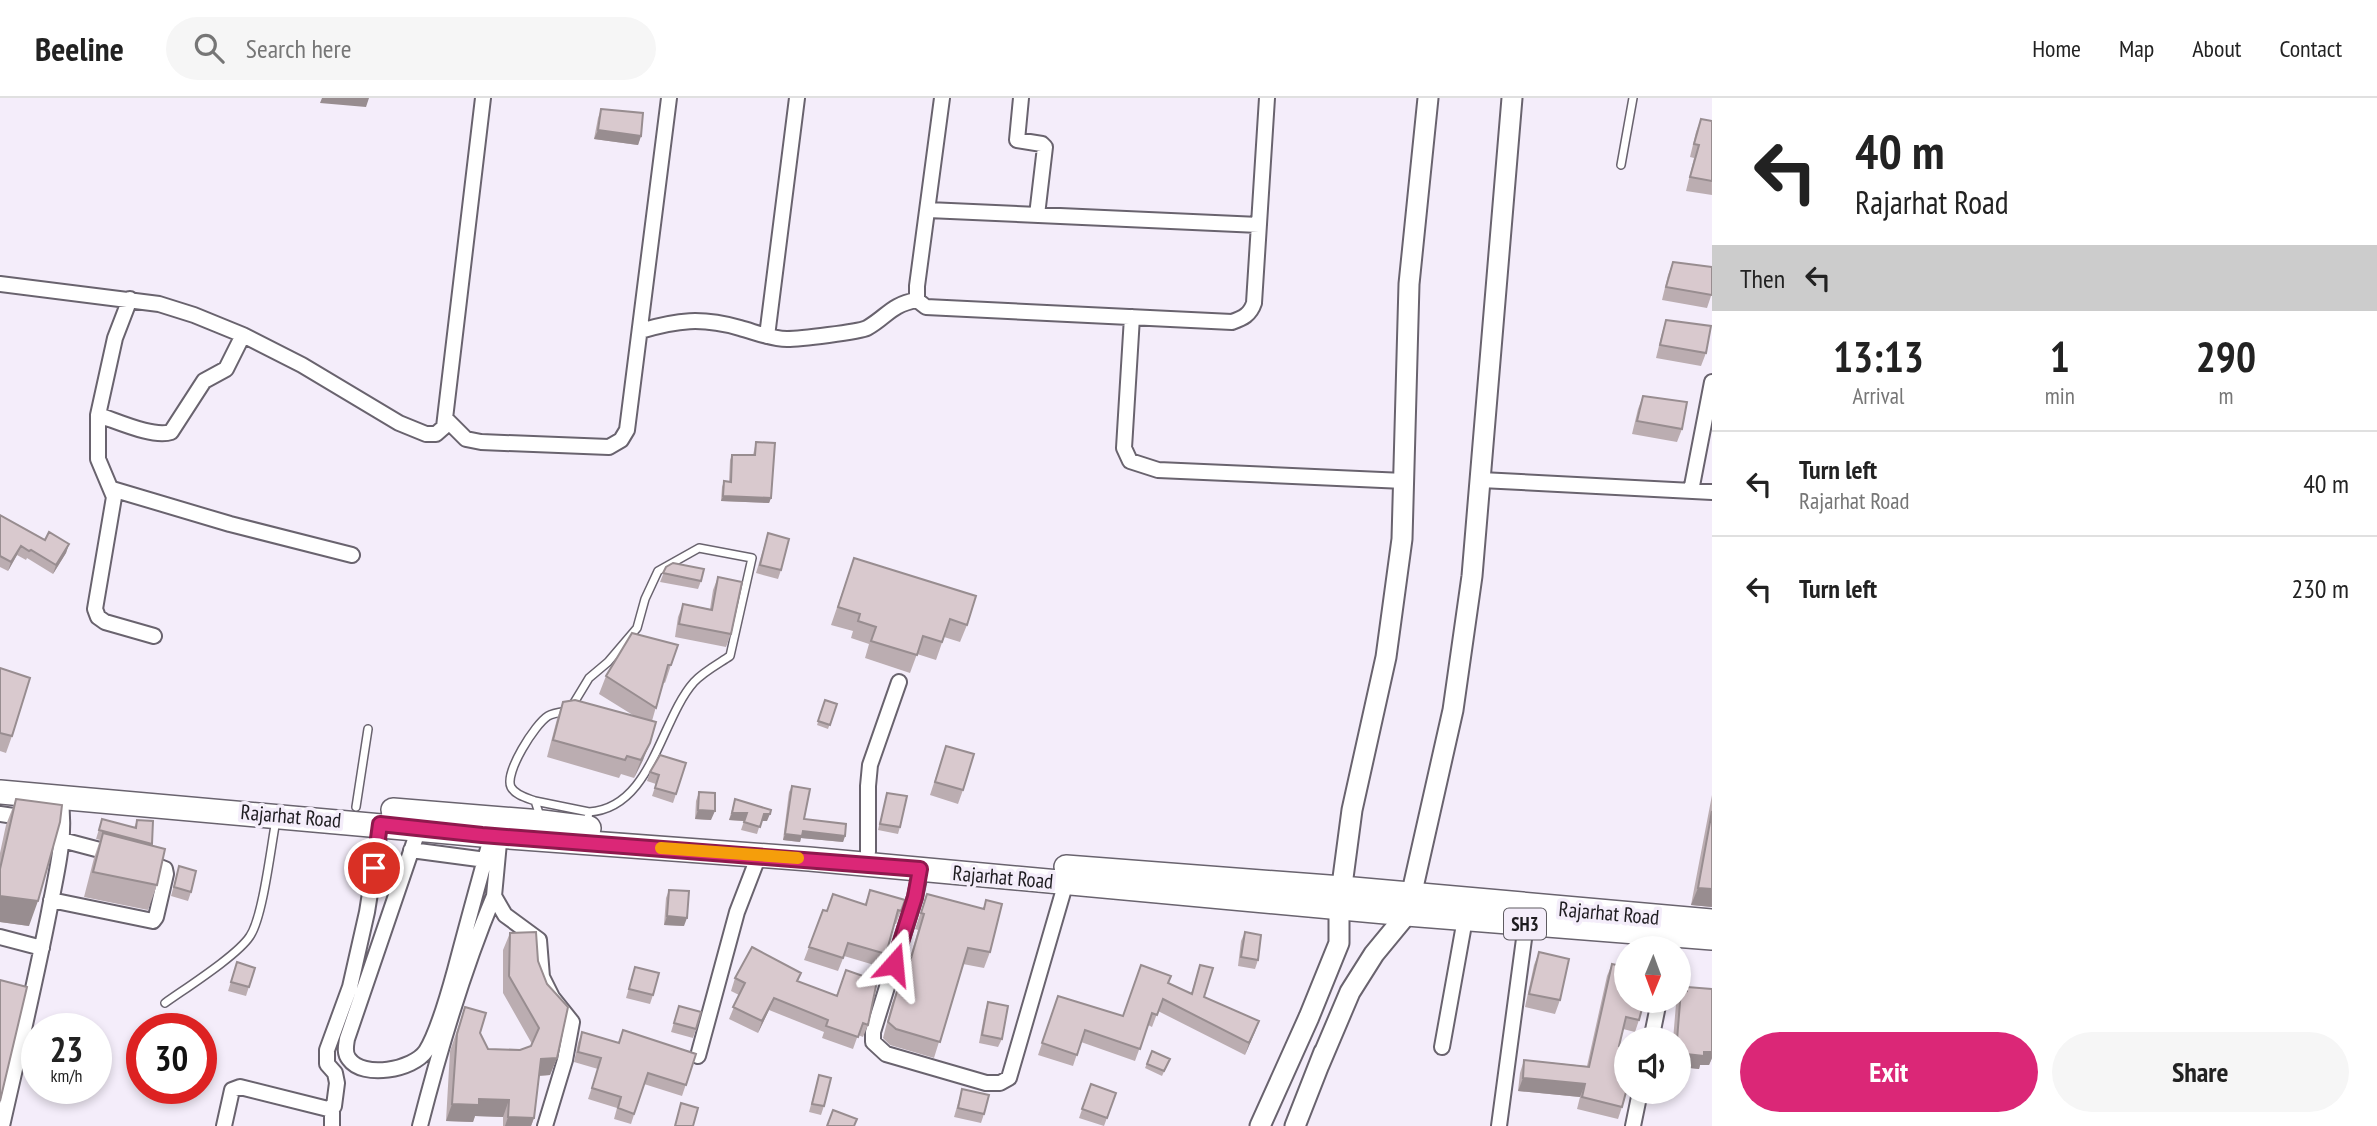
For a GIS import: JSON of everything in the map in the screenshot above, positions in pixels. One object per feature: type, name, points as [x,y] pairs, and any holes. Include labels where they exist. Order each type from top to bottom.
[{"type":"main road","points":[[1260,1126],[1339,943],[1340,898],[1352,810],[1386,657],[1402,540],[1409,284],[1428,98]]},
{"type":"main road","points":[[1296,1126],[1350,974],[1410,904],[1453,710],[1472,576],[1512,98]]},
{"type":"main road","name":"Rajarhat Road","points":[[0,776],[62,789],[277,815],[419,828],[498,830],[538,811],[588,820],[868,852],[1340,898],[1712,921]]},
{"type":"main road","name":"Rajarhat Road","points":[[0,792],[62,789],[356,807],[498,830],[759,855],[1066,883],[1340,898]]},
{"type":"main road","name":"Rajarhat Road","points":[[1410,904],[1465,919],[1623,936]]},
{"type":"main road","name":"Rajarhat Road","points":[[1691,940],[1712,938]]},
{"type":"street","points":[[0,284],[130,299],[171,308],[243,335],[302,365],[400,423],[426,434],[436,433],[444,428],[483,98]]},
{"type":"street","points":[[445,418],[466,439],[481,442],[609,447],[621,440],[627,430],[669,98]]},
{"type":"street","points":[[767,336],[797,98]]},
{"type":"street","points":[[917,300],[942,98]]},
{"type":"street","points":[[1021,98],[1017,141],[1042,144],[1045,147],[1037,215]]},
{"type":"street","points":[[640,331],[671,322],[699,320],[786,339],[828,333],[853,333],[866,329],[900,303],[917,300],[926,307],[1232,322],[1252,311],[1254,303],[1267,98]]},
{"type":"street","points":[[928,210],[1259,225]]},
{"type":"street","points":[[130,299],[115,338],[98,415],[98,459],[114,497],[95,609],[98,617],[105,622],[154,636]]},
{"type":"street","points":[[1132,317],[1124,448],[1130,461],[1158,470],[1404,481]]},
{"type":"street","points":[[98,415],[153,432],[171,432],[204,382],[226,369],[243,335]]},
{"type":"street","points":[[1691,491],[1712,382]]},
{"type":"street","points":[[1481,480],[1712,492]]},
{"type":"street","points":[[112,489],[230,524],[352,555]]},
{"type":"street","points":[[868,852],[870,765],[899,682]]},
{"type":"street","points":[[50,820],[62,789]]},
{"type":"street","points":[[0,814],[50,820]]},
{"type":"street","points":[[2,1126],[28,990],[42,948],[62,840],[50,820]]},
{"type":"street","points":[[332,1126],[337,1083],[335,1073],[327,1063],[327,1050],[350,987],[367,912],[380,824]]},
{"type":"street","points":[[419,828],[347,1039],[345,1050],[348,1058],[358,1067],[378,1070],[398,1068],[425,1052],[447,999],[486,860],[498,830]]},
{"type":"street","points":[[420,1126],[441,1044],[494,896],[498,830]]},
{"type":"street","points":[[51,900],[153,921],[166,874],[165,869],[159,865],[62,840]]},
{"type":"street","points":[[411,850],[486,860]]},
{"type":"street","points":[[698,1056],[737,912],[759,855]]},
{"type":"street","points":[[920,869],[915,897],[873,1032],[873,1042],[886,1054],[986,1083],[1000,1083],[1009,1078],[1066,883]]},
{"type":"street","points":[[494,896],[505,915],[539,940],[542,977],[552,998],[572,1022],[565,1060],[545,1126]]},
{"type":"street","points":[[1442,1047],[1465,919]]},
{"type":"street","points":[[1499,1126],[1526,924]]},
{"type":"street","points":[[0,937],[42,948]]},
{"type":"street","points":[[224,1126],[232,1090],[240,1087],[332,1108]]},
{"type":"street","points":[[1633,1126],[1638,1104]]},
{"type":"lane","points":[[1621,165],[1633,98]]},
{"type":"lane","points":[[538,811],[509,784],[510,769],[537,728],[548,716],[569,711],[589,678],[608,663],[637,628],[645,599],[658,571],[699,548],[752,558],[730,656],[695,681],[660,745],[628,795],[588,820]]},
{"type":"lane","points":[[356,807],[368,729]]},
{"type":"lane","points":[[166,1003],[238,949],[251,936],[257,919],[277,815]]},
{"type":"building","points":[[601,109],[643,113],[641,136],[598,130]]},
{"type":"building","points":[[1701,119],[1712,121],[1712,181],[1690,177],[1699,145],[1694,144]]},
{"type":"building","points":[[1673,262],[1712,267],[1712,295],[1666,287]]},
{"type":"building","points":[[1666,320],[1711,326],[1706,353],[1660,345]]},
{"type":"building","points":[[1643,396],[1687,402],[1682,429],[1637,421]]},
{"type":"building","points":[[756,442],[775,443],[771,498],[723,496],[724,481],[731,482],[732,455],[755,455]]},
{"type":"building","points":[[0,515],[45,540],[49,532],[69,544],[56,565],[21,546],[11,562],[0,556]]},
{"type":"building","points":[[768,533],[789,539],[781,570],[760,565]]},
{"type":"building","points":[[854,558],[976,596],[967,625],[950,619],[942,642],[923,636],[917,655],[871,641],[876,627],[858,621],[860,614],[838,607]]},
{"type":"building","points":[[673,563],[704,569],[701,581],[663,573],[666,567]]},
{"type":"building","points":[[718,577],[742,582],[731,634],[679,624],[683,604],[712,610]]},
{"type":"building","points":[[632,633],[678,645],[671,665],[668,665],[656,708],[606,676]]},
{"type":"building","points":[[0,668],[30,678],[12,736],[0,733]]},
{"type":"building","points":[[575,700],[656,722],[650,743],[641,760],[627,756],[625,760],[553,740],[563,702]]},
{"type":"building","points":[[825,700],[837,704],[830,725],[818,721]]},
{"type":"building","points":[[946,746],[974,754],[963,790],[935,782]]},
{"type":"building","points":[[660,755],[686,763],[676,794],[655,788],[659,775],[650,772]]},
{"type":"building","points":[[792,786],[810,789],[804,819],[846,824],[845,836],[803,831],[802,836],[785,834]]},
{"type":"building","points":[[699,792],[715,793],[715,811],[698,810]]},
{"type":"building","points":[[887,793],[907,796],[900,827],[880,824]]},
{"type":"building","points":[[16,799],[62,805],[60,822],[38,901],[0,896],[0,869]]},
{"type":"building","points":[[735,799],[771,810],[770,814],[764,814],[760,827],[744,822],[747,813],[732,813]]},
{"type":"building","points":[[1712,811],[1712,889],[1698,888]]},
{"type":"building","points":[[102,819],[136,828],[137,820],[153,821],[152,844],[99,830]]},
{"type":"building","points":[[103,833],[165,849],[157,885],[93,872]]},
{"type":"building","points":[[179,866],[196,871],[191,892],[174,887]]},
{"type":"building","points":[[669,890],[689,891],[687,918],[667,916]]},
{"type":"building","points":[[870,890],[905,900],[901,911],[898,910],[886,954],[848,943],[843,958],[809,947],[823,910],[827,911],[833,894],[866,905]]},
{"type":"building","points":[[927,894],[984,909],[986,900],[1002,904],[990,952],[968,948],[940,1042],[896,1029],[888,1022],[898,988],[902,989],[924,914],[921,913]]},
{"type":"building","points":[[536,932],[538,961],[547,984],[568,1007],[557,1058],[541,1059],[534,1118],[508,1117],[509,1100],[479,1099],[479,1105],[452,1104],[457,1034],[465,1007],[486,1013],[480,1033],[488,1049],[520,1050],[531,1046],[539,1028],[509,976],[510,933]]},
{"type":"building","points":[[1245,932],[1261,935],[1258,960],[1241,957]]},
{"type":"building","points":[[752,947],[801,973],[797,981],[837,996],[846,970],[877,981],[868,1025],[863,1023],[858,1037],[826,1026],[828,1020],[774,998],[762,1021],[733,1007],[745,983],[735,978]]},
{"type":"building","points":[[1539,952],[1569,959],[1560,1000],[1529,994]]},
{"type":"building","points":[[237,962],[255,968],[249,987],[231,982]]},
{"type":"building","points":[[1614,964],[1614,1013],[1641,1013],[1639,1020],[1626,1017],[1624,1027],[1614,1027],[1614,1104],[1623,1104],[1622,1107],[1582,1097],[1585,1084],[1523,1078],[1524,1060],[1589,1067]]},
{"type":"building","points":[[1141,965],[1171,976],[1168,983],[1192,994],[1200,965],[1213,968],[1204,997],[1259,1021],[1249,1043],[1163,999],[1157,1015],[1152,1013],[1140,1049],[1085,1030],[1077,1055],[1042,1043],[1058,996],[1123,1016]]},
{"type":"building","points":[[635,967],[659,973],[653,995],[629,989]]},
{"type":"building","points":[[0,980],[27,987],[0,1101]]},
{"type":"building","points":[[1691,987],[1712,989],[1712,1052],[1704,1052],[1704,1056],[1691,1055],[1691,1027],[1678,1027],[1679,1013],[1691,1013]]},
{"type":"building","points":[[988,1002],[1008,1006],[1002,1039],[982,1035]]},
{"type":"building","points":[[679,1006],[701,1012],[696,1029],[674,1023]]},
{"type":"building","points":[[623,1030],[696,1054],[686,1085],[648,1073],[634,1114],[618,1108],[621,1097],[592,1088],[601,1058],[578,1052],[582,1032],[619,1043]]},
{"type":"building","points":[[1152,1051],[1170,1059],[1164,1071],[1147,1064]]},
{"type":"building","points":[[819,1075],[831,1078],[824,1106],[812,1104]]},
{"type":"building","points":[[1091,1084],[1116,1093],[1107,1118],[1082,1109]]},
{"type":"building","points":[[962,1089],[989,1095],[984,1114],[958,1108]]},
{"type":"building","points":[[681,1103],[698,1108],[693,1126],[675,1126]]},
{"type":"building","points":[[833,1110],[857,1119],[854,1126],[827,1126]]},
{"type":"slow traffic","points":[[661,848],[798,858]]},
{"type":"route","points":[[374,868],[380,824],[482,835],[920,869],[915,897],[894,964]]}]
